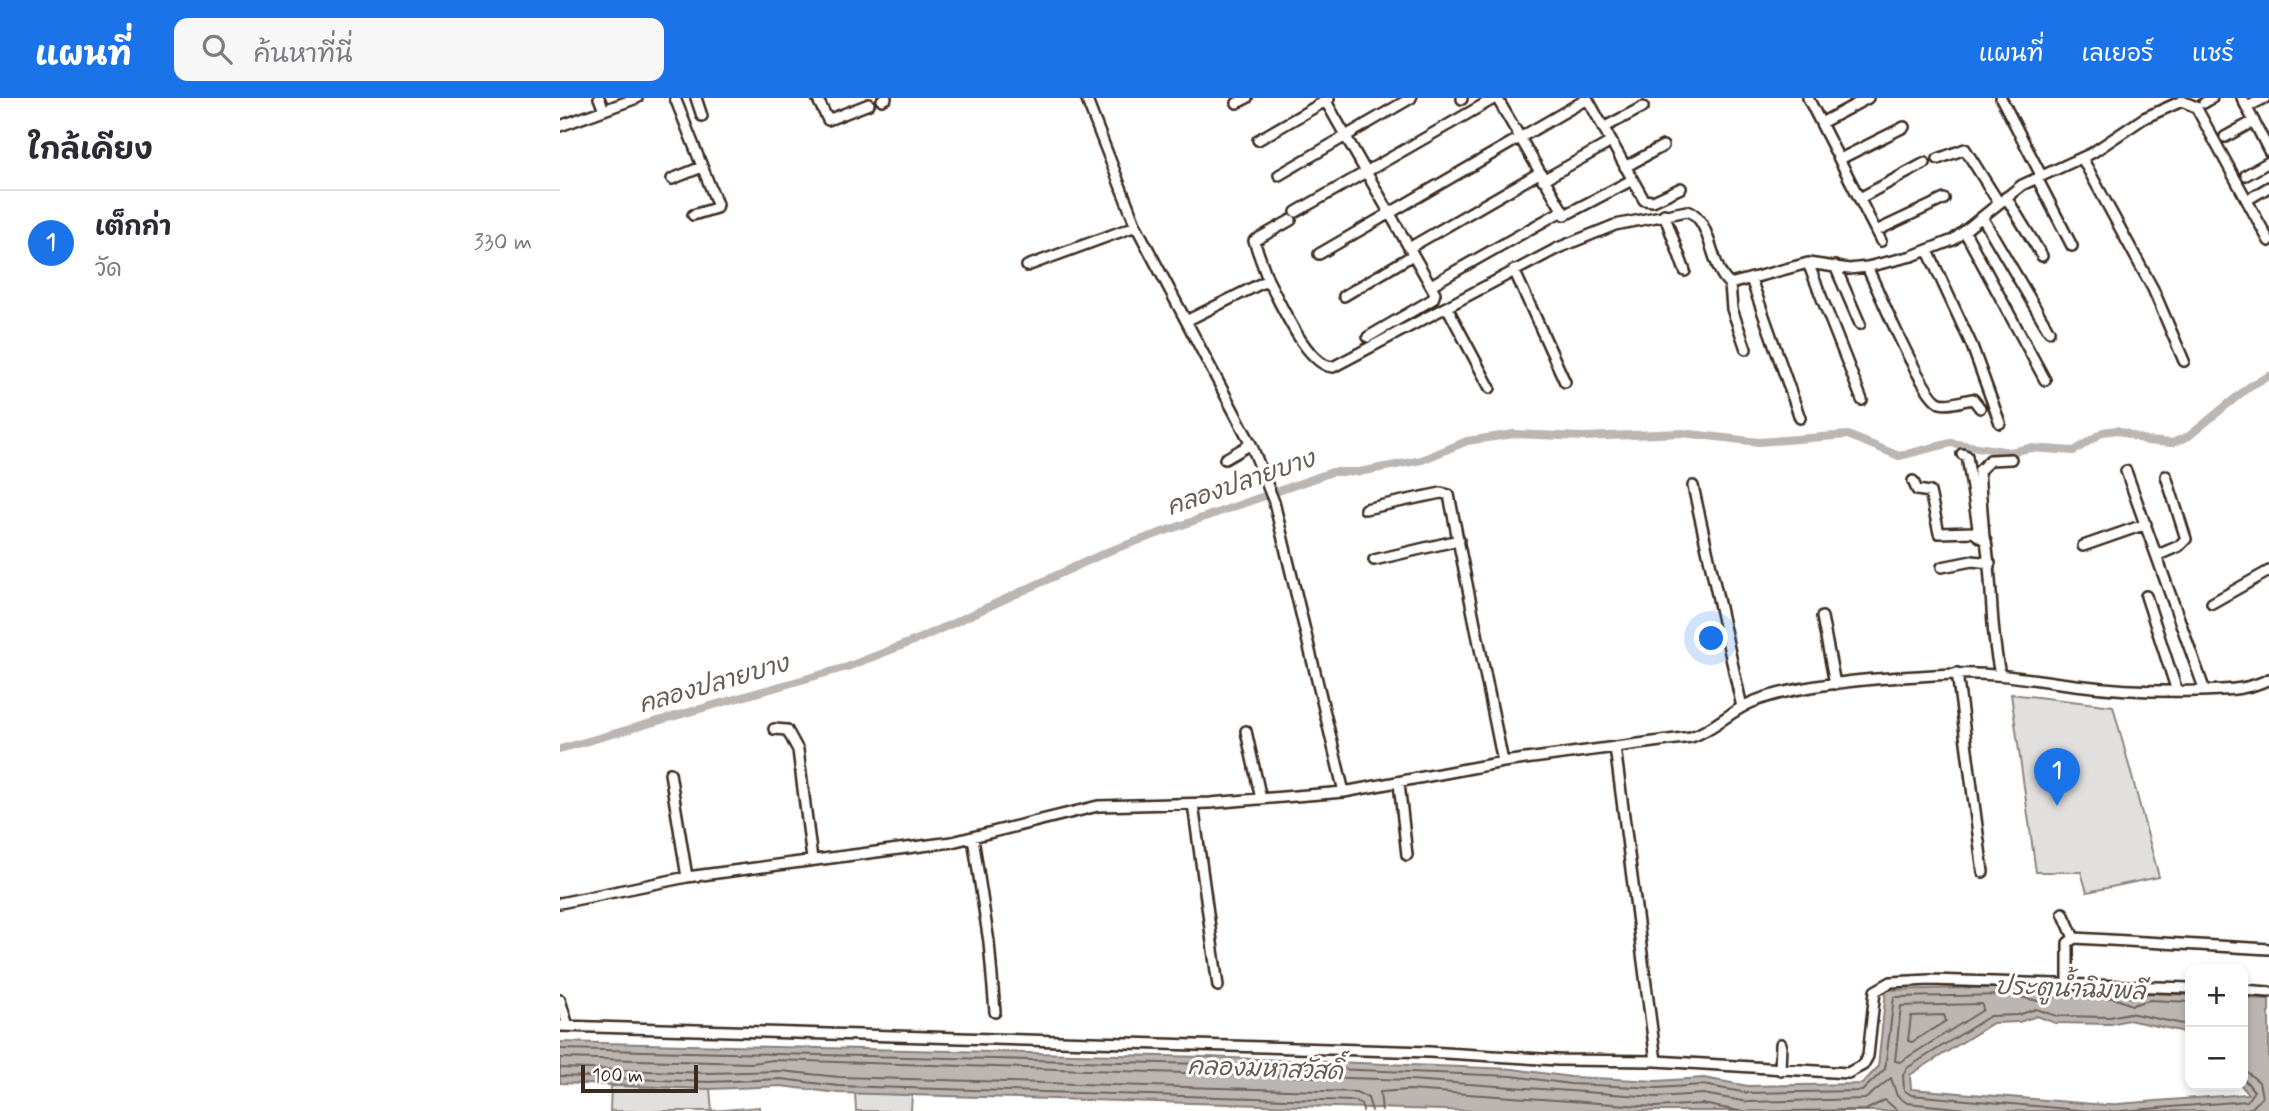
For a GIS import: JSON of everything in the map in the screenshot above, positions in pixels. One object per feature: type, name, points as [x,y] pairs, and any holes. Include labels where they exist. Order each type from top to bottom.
[{"type":"street","points":[[600,98],[609,105]]},
{"type":"street","points":[[560,127],[609,105],[637,98]]},
{"type":"street","points":[[675,98],[717,204],[693,215]]},
{"type":"street","points":[[696,98],[702,116]]},
{"type":"street","points":[[817,98],[828,120],[869,104]]},
{"type":"street","points":[[1086,98],[1136,226],[1188,320],[1251,444],[1274,502],[1344,792]]},
{"type":"street","points":[[1237,103],[1247,98]]},
{"type":"street","points":[[1279,175],[1411,98]]},
{"type":"street","points":[[1632,180],[1571,214],[1564,215],[1496,98],[1366,172],[1254,241],[1268,281],[1312,357],[1328,367],[1342,364],[1514,271],[1588,235],[1615,225],[1664,214],[1693,213],[1700,220],[1723,276],[1730,284],[1732,309],[1746,349]]},
{"type":"street","points":[[1319,254],[1587,98],[1632,180],[1648,202],[1681,188]]},
{"type":"street","points":[[1808,98],[1881,241]]},
{"type":"street","points":[[1821,122],[1868,98]]},
{"type":"street","points":[[2001,98],[2072,246]]},
{"type":"street","points":[[2264,98],[2245,103],[2269,151]]},
{"type":"street","points":[[1258,140],[1327,99],[1435,293],[1433,299],[1368,337]]},
{"type":"street","points":[[1730,284],[1808,263],[1849,269],[1928,251],[1965,232],[2002,200],[2039,177],[2082,158],[2167,106],[2186,102],[2196,107],[2269,242]]},
{"type":"street","points":[[1603,128],[1643,107]]},
{"type":"street","points":[[2225,137],[2254,121]]},
{"type":"street","points":[[1840,159],[1904,127]]},
{"type":"street","points":[[1344,296],[1411,252],[1541,176],[1611,142]]},
{"type":"street","points":[[1625,167],[1663,146]]},
{"type":"street","points":[[1938,159],[1965,149],[2042,256]]},
{"type":"street","points":[[2082,158],[2153,289],[2184,361]]},
{"type":"street","points":[[2246,175],[2269,162]]},
{"type":"street","points":[[1860,198],[1925,163]]},
{"type":"street","points":[[672,179],[702,167]]},
{"type":"street","points":[[2247,200],[2269,187]]},
{"type":"street","points":[[1876,231],[1944,199]]},
{"type":"street","points":[[1430,285],[1560,212]]},
{"type":"street","points":[[1664,214],[1685,271]]},
{"type":"street","points":[[1982,217],[2049,331]]},
{"type":"street","points":[[1027,266],[1136,226]]},
{"type":"street","points":[[1965,232],[2045,380]]},
{"type":"street","points":[[1928,251],[1972,345],[2000,423]]},
{"type":"street","points":[[1808,263],[1862,400]]},
{"type":"street","points":[[1835,266],[1860,324]]},
{"type":"street","points":[[1867,267],[1912,364],[1933,398],[1943,404],[1973,399],[1980,408]]},
{"type":"street","points":[[1514,271],[1565,382]]},
{"type":"street","points":[[1751,279],[1800,418]]},
{"type":"street","points":[[1188,320],[1268,281]]},
{"type":"street","points":[[1447,307],[1490,388]]},
{"type":"street","points":[[1225,459],[1251,444]]},
{"type":"street","points":[[1962,454],[1967,457],[1981,535],[1990,563],[1994,648],[2000,674]]},
{"type":"street","points":[[1981,535],[1979,471],[1990,460],[2011,459]]},
{"type":"street","points":[[2126,471],[2205,691]]},
{"type":"street","points":[[2158,555],[2179,546],[2186,539],[2166,476]]},
{"type":"street","points":[[1913,481],[1917,490],[1930,492],[1938,533],[1981,535]]},
{"type":"street","points":[[1693,486],[1742,707]]},
{"type":"street","points":[[1365,509],[1446,493],[1451,500],[1503,762]]},
{"type":"street","points":[[2083,546],[2146,524]]},
{"type":"street","points":[[1374,559],[1459,540]]},
{"type":"street","points":[[1942,567],[1972,561],[1990,563]]},
{"type":"street","points":[[2212,603],[2269,571]]},
{"type":"street","points":[[2146,596],[2177,691]]},
{"type":"street","points":[[1822,617],[1835,684]]},
{"type":"street","points":[[560,903],[687,877],[973,838],[1098,806],[1193,804],[1344,792],[1503,762],[1697,734],[1715,727],[1742,707],[1758,700],[1835,684],[1957,673],[2000,674],[2092,687],[2205,691],[2256,686],[2269,679]]},
{"type":"street","points":[[1957,673],[1983,872]]},
{"type":"street","points":[[774,729],[787,730],[798,750],[812,859]]},
{"type":"street","points":[[1246,732],[1261,799]]},
{"type":"street","points":[[1615,747],[1656,1061]]},
{"type":"street","points":[[670,773],[687,877]]},
{"type":"street","points":[[1399,783],[1407,855]]},
{"type":"street","points":[[1193,804],[1218,986]]},
{"type":"street","points":[[973,838],[989,942],[995,1012]]},
{"type":"street","points":[[2063,913],[2074,938]]},
{"type":"street","points":[[2068,986],[2068,943],[2074,938],[2269,949]]},
{"type":"street","points":[[560,1000],[564,1026],[1101,1040],[1558,1060],[1656,1061],[1848,1073],[1863,1065],[1871,1045],[1875,991],[1891,982],[1994,981],[2068,986],[2185,988]]},
{"type":"street","points":[[2248,990],[2269,992]]},
{"type":"street","points":[[1780,1070],[1781,1044]]},
{"type":"shaded area","points":[[2011,694],[2113,706],[2159,877],[2087,892],[2081,872],[2036,872]]},
{"type":"shaded area","points":[[611,1086],[710,1089],[712,1111],[610,1111]]},
{"type":"shaded area","points":[[855,1093],[912,1095],[911,1111],[856,1111]]},
{"type":"shaded area","points":[[759,1107],[759,1111],[712,1111]]},
{"type":"water","points":[[2011,987],[2038,994],[2058,989],[2116,992],[2131,998],[2149,993],[2185,995],[2185,1034],[2128,1020],[2111,1024],[2055,1023],[2037,1016],[2019,1022],[1993,1023],[1910,1075],[1911,1089],[2105,1105],[2248,1094],[2245,1090],[2248,1090],[2248,998],[2269,999],[2269,1111],[1480,1111],[838,1093],[781,1086],[710,1089],[560,1083],[560,1042],[1206,1057],[1513,1069],[1571,1077],[1657,1081],[1704,1078],[1748,1086],[1862,1084],[1878,1067],[1886,990]]},
{"type":"waterway","name":"คลองปลายบาง","points":[[560,749],[847,667],[921,638],[1109,551],[1332,472],[1359,472],[1422,460],[1467,441],[1514,434],[1583,437],[1682,433],[1759,442],[1848,435],[1899,456],[1951,443],[2010,452],[2030,448],[2074,451],[2103,432],[2117,430],[2147,441],[2172,443],[2189,436],[2250,386],[2269,376]]},
{"type":"place","name":"เต็กก่า","points":[[2057,806]]},
{"type":"water label","name":"ประตูน้ำฉิมพลี","points":[[2070,990]]},
{"type":"water label","name":"คลองมหาสวัสดิ์","points":[[1265,1070]]}]
